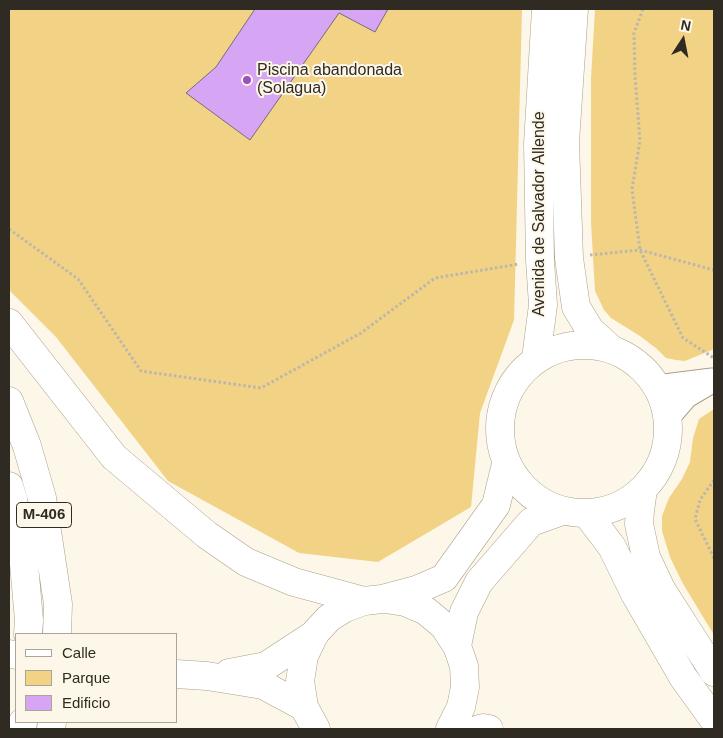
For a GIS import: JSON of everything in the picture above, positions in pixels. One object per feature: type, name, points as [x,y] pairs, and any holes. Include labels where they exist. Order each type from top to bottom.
[{"type":"main road","name":"Avenida de Salvador Allende","points":[[536,360],[543,305],[540,260],[538,144],[546,9]]},
{"type":"main road","name":"Avenida de Salvador Allende","points":[[574,9],[565,142],[569,258],[576,307],[590,330],[611,349]]},
{"type":"main road","points":[[9,323],[114,457],[207,535],[246,562],[294,582],[373,600],[405,602],[426,611],[444,626],[457,646],[464,666],[465,687],[461,708],[450,729]]},
{"type":"main road","points":[[457,646],[464,612],[479,582],[531,522],[574,512],[607,510],[627,502],[643,489],[659,469],[667,444],[668,419],[664,402],[656,386],[644,370],[629,358],[611,349],[585,345],[560,348],[536,360],[519,375],[506,395],[500,418],[500,441],[506,464],[520,485],[539,501],[574,512],[612,548],[635,594],[683,677],[714,720]]},
{"type":"main road","name":"M-406","points":[[9,400],[28,446],[42,498],[58,604],[57,633]]},
{"type":"main road","points":[[207,676],[266,666],[315,633],[329,618],[345,608],[416,590],[444,578],[496,505],[506,464]]},
{"type":"main road","name":"M-406","points":[[9,486],[23,553],[29,620],[28,633]]},
{"type":"main road","points":[[643,489],[639,524],[646,557],[661,589],[714,672]]},
{"type":"main road","points":[[310,718],[300,681],[304,656],[315,633]]},
{"type":"main road","points":[[178,674],[207,676],[263,685],[310,718]]},
{"type":"main road","points":[[479,729],[489,729]]},
{"type":"street","points":[[656,386],[714,379]]},
{"type":"street","points":[[668,419],[687,397],[714,379]]},
{"type":"path","points":[[643,9],[634,33],[640,141],[632,189],[640,250],[683,338],[714,358]]},
{"type":"path","points":[[9,229],[78,279],[141,371],[261,388],[361,333],[435,278],[540,260]]},
{"type":"path","points":[[569,258],[640,250],[714,270]]},
{"type":"path","points":[[714,480],[700,500],[695,519],[714,558]]},
{"type":"green space","points":[[9,9],[522,9],[514,320],[480,413],[471,507],[378,562],[299,553],[168,481],[56,337],[9,290]]},
{"type":"green space","points":[[595,9],[714,9],[714,349],[685,361],[666,358],[640,336],[611,318],[604,310],[595,291],[591,222],[591,79]]},
{"type":"green space","points":[[714,409],[714,635],[682,582],[670,557],[662,531],[662,516],[669,498],[682,479],[690,462],[693,438],[699,419]]},
{"type":"building","name":"Piscina abandonada (Solagua)","points":[[255,9],[388,9],[375,32],[339,13],[250,140],[186,93],[216,67]]},
{"type":"place","name":"Piscina abandonada (Solagua)","points":[[247,80]]}]
